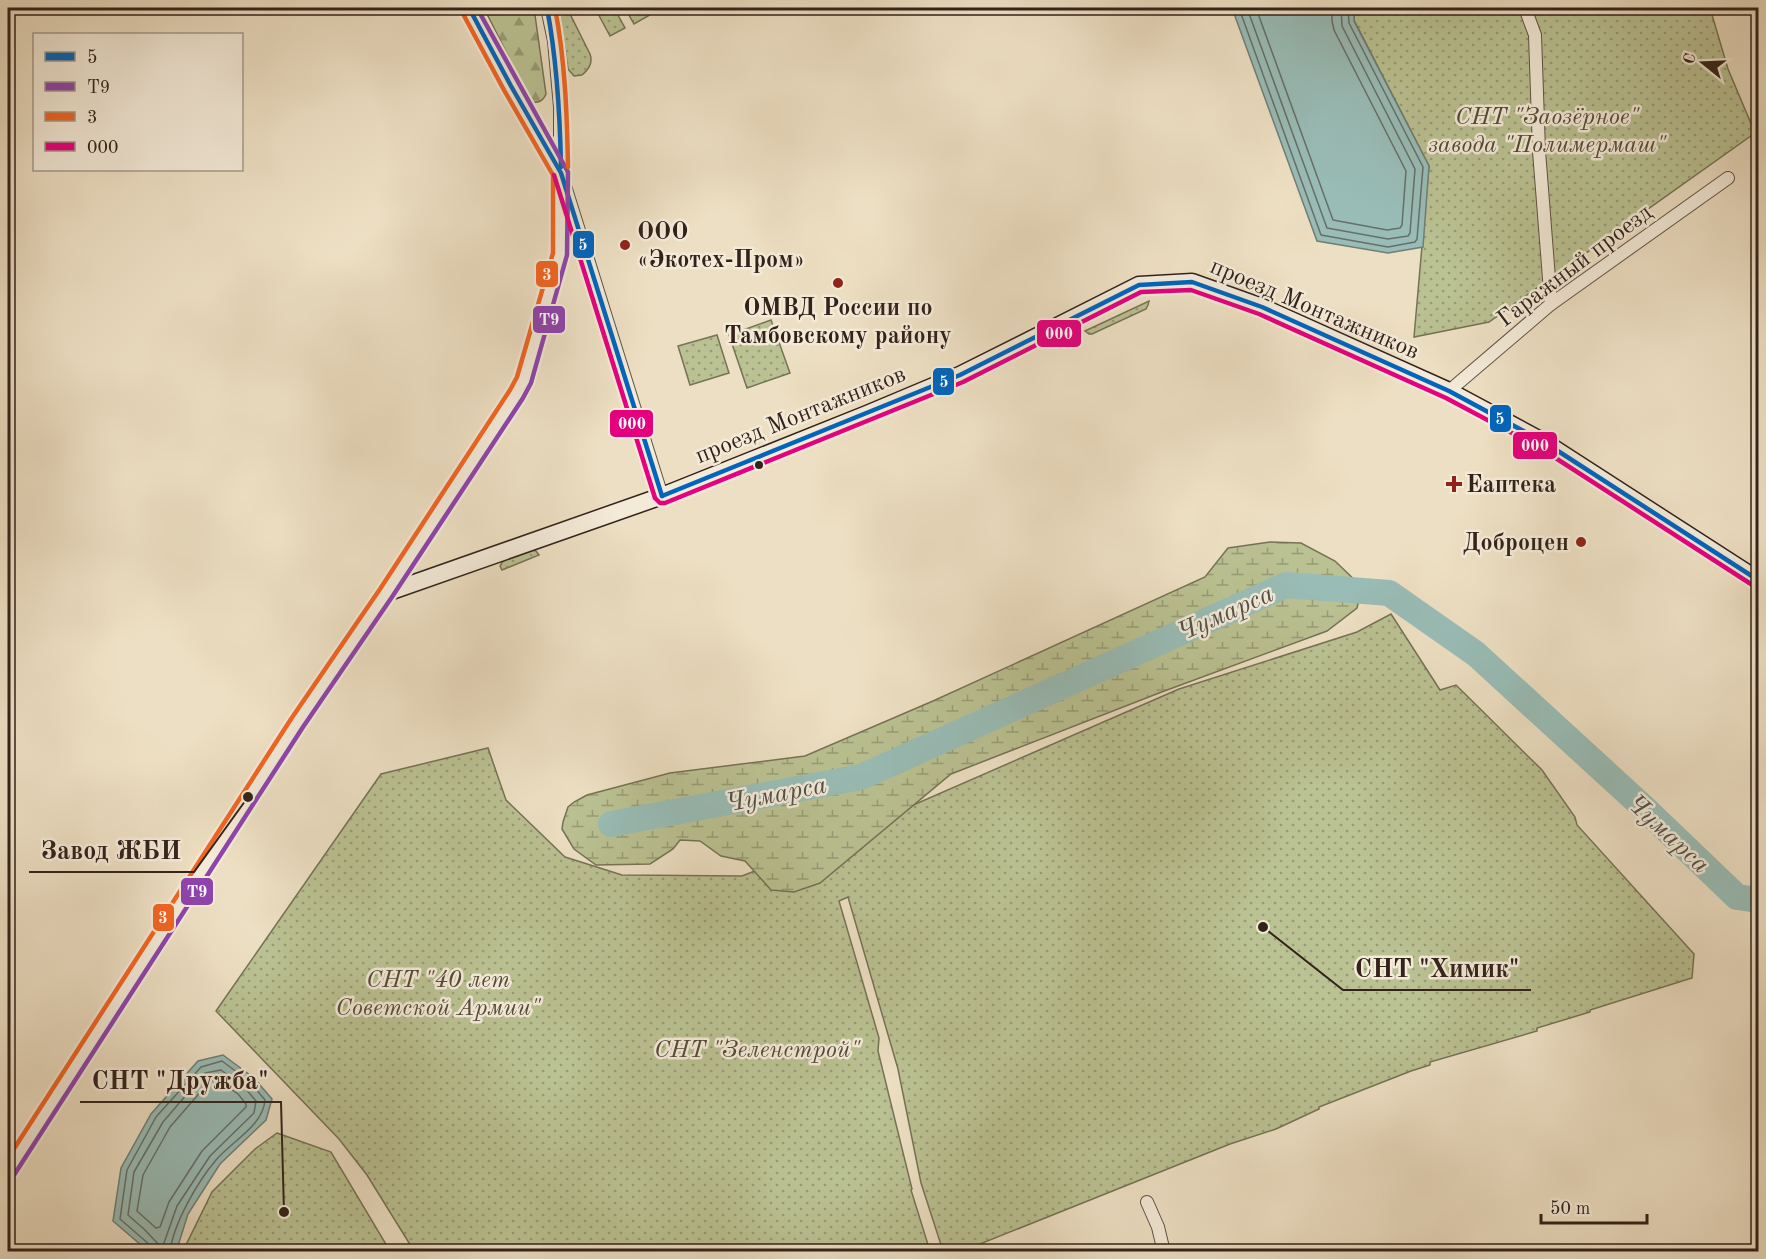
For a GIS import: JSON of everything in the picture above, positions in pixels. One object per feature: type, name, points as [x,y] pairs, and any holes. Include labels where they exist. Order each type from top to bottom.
[{"type":"main road","name":"проезд Монтажников","points":[[386,593],[663,496],[960,375],[1139,285],[1192,282],[1262,307],[1449,392],[1544,442],[1758,580]]},
{"type":"main road","points":[[8,1171],[297,723],[386,593]]},
{"type":"street","points":[[469,8],[561,173],[663,496]]},
{"type":"street","points":[[386,593],[517,394],[524,380],[560,254],[560,107],[554,41],[548,8]]},
{"type":"street","points":[[1525,8],[1535,35],[1539,151],[1551,304]]},
{"type":"street","name":"Гаражный проезд","points":[[1449,392],[1551,304],[1728,178]]},
{"type":"street","points":[[1148,1202],[1164,1251]]},
{"type":"green space","points":[[484,8],[534,8],[546,94],[540,101],[531,102]]},
{"type":"green space","points":[[559,8],[567,8],[590,54],[590,66],[582,75],[574,76],[568,69]]},
{"type":"green space","points":[[595,8],[614,8],[625,28],[610,36]]},
{"type":"green space","points":[[625,8],[652,8],[655,12],[634,24]]},
{"type":"green space","name":"СНТ \"Заозёрное\" завода \"Полимермаш\"","points":[[1354,8],[1710,8],[1728,69],[1755,133],[1489,322],[1414,337],[1429,166],[1354,20]]},
{"type":"green space","points":[[1149,301],[1146,309],[1092,334],[1085,331]]},
{"type":"green space","points":[[771,320],[790,373],[747,388],[729,335]]},
{"type":"green space","points":[[717,335],[729,373],[690,385],[678,346]]},
{"type":"green space","points":[[1270,542],[1301,543],[1335,561],[1362,587],[1357,608],[1327,631],[951,774],[820,883],[794,892],[771,890],[745,861],[721,856],[700,841],[680,840],[673,849],[650,864],[596,865],[574,849],[562,829],[568,807],[587,795],[670,773],[805,756],[933,701],[1205,577],[1228,548]]},
{"type":"green space","points":[[532,550],[539,555],[502,570],[500,566],[503,561]]},
{"type":"green space","points":[[1391,614],[1440,690],[1456,685],[1542,770],[1575,817],[1577,825],[1694,954],[1692,978],[1537,1028],[1537,1031],[1430,1062],[1430,1065],[1319,1107],[1276,1129],[1230,1144],[960,1252],[943,1251],[921,1183],[898,1069],[848,897],[839,901],[879,1038],[878,1051],[911,1190],[930,1251],[414,1251],[367,1175],[339,1139],[216,1011],[381,774],[488,748],[506,800],[565,857],[622,875],[742,876],[824,844],[1179,689],[1357,632]]},
{"type":"green space","points":[[277,1133],[331,1152],[390,1251],[183,1251],[212,1192],[255,1149]]},
{"type":"water","points":[[1232,8],[1354,8],[1354,21],[1429,166],[1423,247],[1388,253],[1317,241]]},
{"type":"water","points":[[223,1055],[254,1078],[272,1099],[266,1120],[220,1164],[188,1214],[177,1249],[148,1251],[113,1221],[121,1168],[151,1114],[198,1061]]},
{"type":"waterway","name":"Чумарса","points":[[611,824],[861,777],[1286,585],[1389,593],[1476,654],[1642,806],[1737,897],[1758,900]]},
{"type":"transit line","name":"5","points":[[469,8],[561,173],[662,496]]},
{"type":"transit line","name":"Т9","points":[[14,1175],[303,727],[392,597],[531,383],[567,255],[568,172],[477,8]]},
{"type":"transit line","name":"5","points":[[547,8],[557,87],[561,167]]},
{"type":"transit line","name":"3","points":[[555,8],[565,87],[568,167]]},
{"type":"transit line","name":"3","points":[[8,1158],[291,719],[380,589],[517,377],[553,253],[553,175],[462,12]]},
{"type":"transit line","name":"000","points":[[554,175],[655,498],[660,503],[665,503],[963,382],[1141,292],[1191,290],[1259,314],[1446,398],[1540,448],[1754,586]]},
{"type":"transit line","name":"5","points":[[662,496],[960,375],[1139,285],[1192,282],[1262,307],[1449,391],[1544,442],[1758,580]]},
{"type":"place","name":"ООО «Экотех-Пром»","points":[[625,245]]},
{"type":"place","name":"ОМВД России по Тамбовскому району","points":[[838,283]]},
{"type":"place","name":"Еаптека","points":[[1454,484]]},
{"type":"place","name":"Доброцен","points":[[1581,542]]},
{"type":"place","name":"Завод ЖБИ","points":[[248,797]]},
{"type":"place","name":"СНТ \"Химик\"","points":[[1263,927]]},
{"type":"place","name":"СНТ \"Дружба\"","points":[[284,1212]]},
{"type":"park label","name":"СНТ \"40 лет Советской Армии\"","points":[[438,993]]},
{"type":"park label","name":"СНТ \"Зеленстрой\"","points":[[757,1049]]}]
